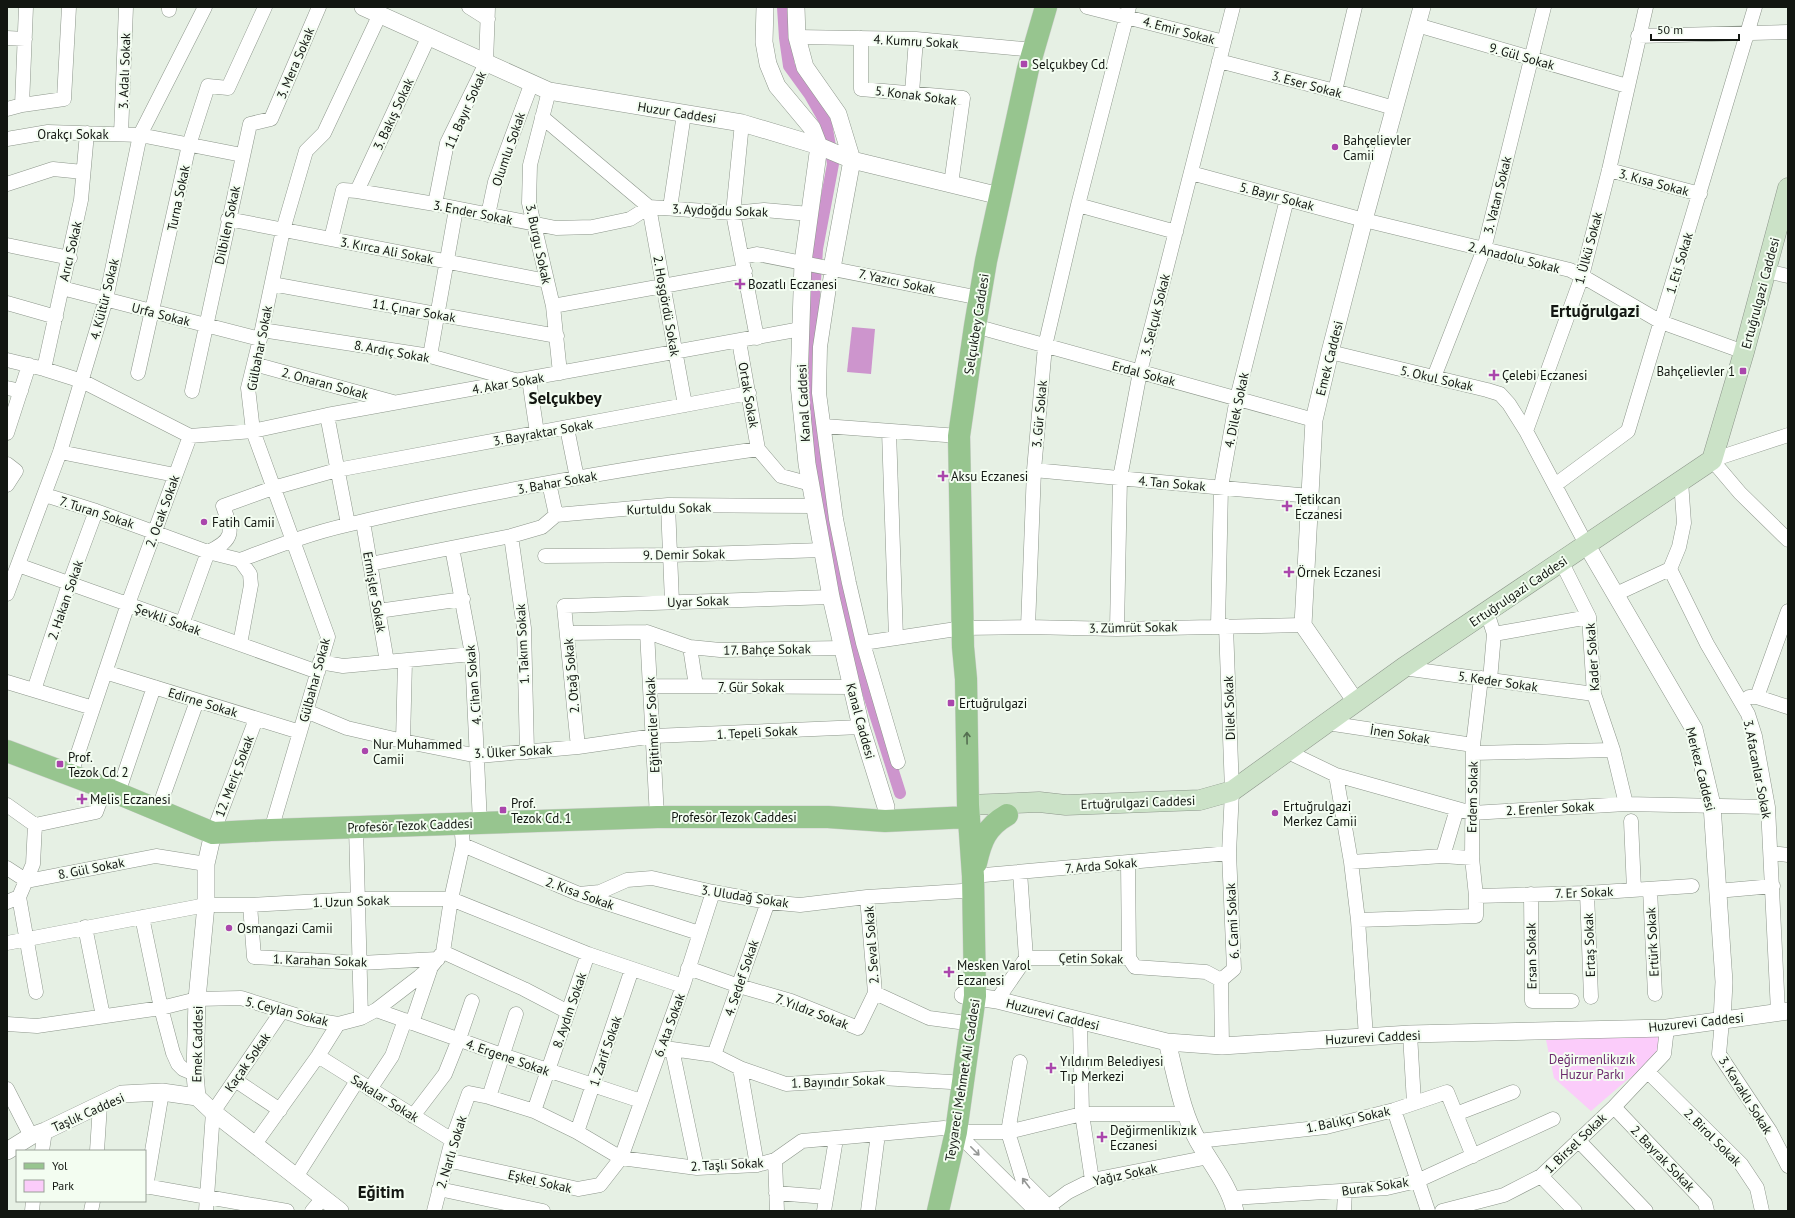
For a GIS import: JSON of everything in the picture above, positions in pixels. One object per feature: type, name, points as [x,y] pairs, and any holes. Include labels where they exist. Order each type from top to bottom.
[{"type":"main road","name":"Selçukbey Caddesi","points":[[962,811],[951,679],[963,637],[959,436],[974,326],[1000,196],[1034,50],[1046,7]]},
{"type":"main road","name":"Ertuğrulgazi Caddesi","points":[[962,811],[1039,802],[1066,805],[1200,800],[1232,790],[1403,668],[1712,460],[1744,352],[1788,188]]},
{"type":"main road","name":"Profesör Tezok Caddesi","points":[[7,751],[71,774],[213,833],[471,823],[657,818],[828,817]]},
{"type":"main road","name":"Ertuğrulgazi Caddesi","points":[[962,811],[1007,815],[1036,814],[1066,805]]},
{"type":"main road","points":[[828,817],[886,807],[962,811]]},
{"type":"main road","points":[[828,817],[885,820],[962,811]]},
{"type":"main road","name":"Teyyareci Mehmet Ali Caddesi","points":[[938,1211],[969,995],[967,883],[962,811]]},
{"type":"main road","points":[[967,883],[983,838],[995,822],[1007,815]]},
{"type":"main road","name":"Teyyareci Mehmet Ali Caddesi","points":[[926,1211],[950,1130],[951,1082],[959,1022],[969,995]]},
{"type":"street","points":[[22,105],[26,7]]},
{"type":"street","points":[[7,109],[22,105],[64,99],[68,7]]},
{"type":"street","name":"3. Adalı Sokak","points":[[121,134],[126,7]]},
{"type":"street","name":"4. Kültür Sokak","points":[[7,594],[60,452],[106,299],[140,135],[205,7]]},
{"type":"street","name":"Turna Sokak","points":[[138,373],[153,312],[189,145],[208,86],[228,88],[265,7]]},
{"type":"street","name":"3. Mera Sokak","points":[[250,124],[271,119],[319,7]]},
{"type":"street","name":"Huzur Caddesi","points":[[363,7],[429,36],[531,85],[549,91],[742,123],[819,146],[848,158],[1000,196]]},
{"type":"street","points":[[469,7],[488,13],[486,63]]},
{"type":"street","name":"Kanal Caddesi","points":[[765,7],[764,42],[768,64],[777,86],[812,128],[819,146],[803,262],[799,384],[814,506],[831,597],[861,727],[886,807]]},
{"type":"street","name":"Kanal Caddesi","points":[[796,7],[797,37],[805,67],[838,114],[848,158],[820,347],[819,393],[836,518],[864,643],[898,762]]},
{"type":"street","name":"4. Emir Sokak","points":[[1087,7],[1127,12],[1224,42]]},
{"type":"street","name":"3. Selçuk Sokak","points":[[1116,629],[1120,478],[1140,372],[1233,7]]},
{"type":"street","points":[[1335,91],[1355,7]]},
{"type":"street","name":"Emek Caddesi","points":[[1302,625],[1314,420],[1364,220],[1422,7]]},
{"type":"street","name":"3. Vatan Sokak","points":[[1434,377],[1484,249],[1544,7]]},
{"type":"street","name":"1. Ülkü Sokak","points":[[1526,431],[1582,276],[1609,170],[1638,36],[1646,7]]},
{"type":"street","name":"1. Eti Sokak","points":[[1555,485],[1628,431],[1755,7]]},
{"type":"street","name":"3. Gür Sokak","points":[[1028,627],[1034,470],[1045,346],[1078,205],[1127,12]]},
{"type":"street","name":"Gülbahar Sokak","points":[[272,830],[328,637],[252,431],[248,388],[262,335],[283,230],[306,151],[324,133],[380,14]]},
{"type":"street","name":"9. Gül Sokak","points":[[1417,25],[1627,86]]},
{"type":"street","points":[[1638,36],[1788,32]]},
{"type":"street","name":"3. Bakış Sokak","points":[[357,191],[429,36]]},
{"type":"street","name":"4. Kumru Sokak","points":[[797,37],[916,39],[1034,50]]},
{"type":"street","points":[[7,38],[25,38]]},
{"type":"street","name":"5. Konak Sokak","points":[[861,38],[861,89],[963,98],[951,184]]},
{"type":"street","points":[[912,93],[916,39]]},
{"type":"street","name":"3. Eser Sokak","points":[[1219,61],[1394,108]]},
{"type":"street","name":"11. Bayır Sokak","points":[[434,204],[447,143],[486,63]]},
{"type":"street","name":"Olumlu Sokak","points":[[488,215],[495,182],[531,85]]},
{"type":"street","name":"3. Burgu Sokak","points":[[549,91],[530,165],[528,203],[553,306],[560,373]]},
{"type":"street","points":[[670,208],[684,114]]},
{"type":"street","points":[[542,117],[649,207]]},
{"type":"street","points":[[742,123],[733,213],[757,338]]},
{"type":"street","name":"Dilbilen Sokak","points":[[192,391],[228,219],[250,124]]},
{"type":"street","name":"Orakçı Sokak","points":[[7,139],[48,132],[140,135],[242,155]]},
{"type":"street","name":"Arıcı Sokak","points":[[44,369],[70,258],[81,200],[87,133]]},
{"type":"street","points":[[7,184],[53,169],[84,172]]},
{"type":"street","name":"3. Kısa Sokak","points":[[1609,170],[1700,194]]},
{"type":"street","name":"5. Bayır Sokak","points":[[1191,173],[1364,220]]},
{"type":"street","name":"3. Ender Sokak","points":[[331,239],[343,190],[434,204],[556,228],[592,227],[630,219],[649,207]]},
{"type":"street","name":"4. Dilek Sokak","points":[[1222,626],[1220,487],[1237,398],[1287,199]]},
{"type":"street","points":[[1078,205],[1176,232]]},
{"type":"street","name":"3. Aydoğdu Sokak","points":[[649,207],[733,213],[764,210],[810,214]]},
{"type":"street","name":"2. Hoşgördü Sokak","points":[[649,207],[685,405]]},
{"type":"street","points":[[430,356],[456,209]]},
{"type":"street","name":"3. Kırca Ali Sokak","points":[[228,219],[547,281]]},
{"type":"street","name":"2. Anadolu Sokak","points":[[1364,220],[1570,270],[1661,322],[1744,352]]},
{"type":"street","points":[[7,244],[70,258]]},
{"type":"street","name":"7. Yazıcı Sokak","points":[[742,257],[756,254],[803,262],[980,298]]},
{"type":"street","points":[[553,306],[745,271]]},
{"type":"street","points":[[1766,271],[1788,276]]},
{"type":"street","name":"11. Çınar Sokak","points":[[272,284],[557,336]]},
{"type":"street","name":"Urfa Sokak","points":[[62,288],[206,325],[262,335]]},
{"type":"street","points":[[7,303],[56,317]]},
{"type":"street","name":"Erdal Sokak","points":[[974,326],[1314,420]]},
{"type":"street","name":"4. Akar Sokak","points":[[190,436],[252,431],[327,415],[801,330]]},
{"type":"street","name":"8. Ardıç Sokak","points":[[262,335],[430,356],[524,380]]},
{"type":"street","name":"Ortak Sokak","points":[[739,342],[758,449]]},
{"type":"street","name":"5. Okul Sokak","points":[[1330,352],[1500,394],[1509,404],[1526,431]]},
{"type":"street","points":[[7,360],[44,369],[82,381],[190,436]]},
{"type":"street","name":"2. Onaran Sokak","points":[[254,364],[396,403]]},
{"type":"street","points":[[7,433],[29,365]]},
{"type":"street","points":[[524,380],[537,434]]},
{"type":"street","points":[[7,388],[21,391]]},
{"type":"street","name":"3. Bayraktar Sokak","points":[[208,552],[219,547],[227,538],[231,528],[223,506],[273,488],[337,470],[537,434],[749,393]]},
{"type":"street","points":[[327,415],[348,524]]},
{"type":"street","points":[[824,426],[959,436]]},
{"type":"street","points":[[567,428],[577,478]]},
{"type":"street","points":[[889,431],[896,638]]},
{"type":"street","points":[[1526,431],[1586,544]]},
{"type":"street","points":[[1788,435],[1712,460],[1740,493],[1788,540]]},
{"type":"street","name":"2. Ocak Sokak","points":[[71,774],[128,604],[190,436]]},
{"type":"street","points":[[758,449],[781,476],[811,484]]},
{"type":"street","name":"3. Bahar Sokak","points":[[293,541],[348,524],[363,522],[452,501],[577,478],[758,449]]},
{"type":"street","points":[[60,452],[175,475]]},
{"type":"street","points":[[7,464],[16,471],[7,485]]},
{"type":"street","name":"4. Tan Sokak","points":[[1034,470],[1310,496]]},
{"type":"street","points":[[1616,594],[1670,569],[1679,547],[1684,523],[1681,481]]},
{"type":"street","points":[[370,564],[511,536],[542,527],[556,515],[550,483]]},
{"type":"street","name":"7. Turan Sokak","points":[[45,495],[208,552],[240,560]]},
{"type":"street","points":[[668,505],[672,602]]},
{"type":"street","name":"Kurtuldu Sokak","points":[[556,515],[668,505],[814,506]]},
{"type":"street","name":"2. Hakan Sokak","points":[[34,690],[69,584],[96,512]]},
{"type":"street","name":"Ermişler Sokak","points":[[363,522],[386,662]]},
{"type":"street","name":"1. Takım Sokak","points":[[511,536],[524,628],[527,752]]},
{"type":"street","points":[[240,644],[251,585],[250,574],[240,560],[293,541]]},
{"type":"street","name":"Merkez Caddesi","points":[[1586,544],[1694,729],[1712,805],[1724,982],[1722,1021]]},
{"type":"street","name":"4. Cihan Sokak","points":[[452,548],[463,599],[472,654],[478,756],[471,823]]},
{"type":"street","name":"9. Demir Sokak","points":[[545,556],[670,555],[822,550]]},
{"type":"street","points":[[182,624],[208,552]]},
{"type":"street","name":"Kader Sokak","points":[[1561,561],[1589,617],[1594,694],[1613,750],[1626,804]]},
{"type":"street","name":"Şevkli Sokak","points":[[18,566],[240,644],[319,667],[405,661],[472,654]]},
{"type":"street","name":"3. Afacanlar Sokak","points":[[1670,569],[1707,644],[1748,714],[1754,736],[1768,807],[1783,1011]]},
{"type":"street","name":"Uyar Sokak","points":[[564,606],[831,597]]},
{"type":"street","points":[[378,612],[463,599]]},
{"type":"street","name":"2. Otağ Sokak","points":[[564,606],[568,633],[578,747]]},
{"type":"street","points":[[1757,697],[1788,611]]},
{"type":"street","name":"Erdem Sokak","points":[[1358,920],[1476,916],[1476,896],[1472,858],[1473,749],[1494,634],[1487,612]]},
{"type":"street","points":[[1494,634],[1589,617]]},
{"type":"street","points":[[1302,625],[1356,702]]},
{"type":"street","name":"3. Zümrüt Sokak","points":[[864,643],[896,638],[963,637],[1028,627],[1116,629],[1302,625]]},
{"type":"street","name":"Dilek Sokak","points":[[1222,626],[1232,790]]},
{"type":"street","name":"17. Bahçe Sokak","points":[[568,633],[647,632],[690,647],[720,650],[843,648]]},
{"type":"street","name":"Eğitimciler Sokak","points":[[647,632],[654,736],[657,818]]},
{"type":"street","points":[[690,647],[696,686]]},
{"type":"street","points":[[404,741],[405,661]]},
{"type":"street","name":"5. Keder Sokak","points":[[1403,668],[1594,694]]},
{"type":"street","name":"Edirne Sokak","points":[[105,672],[300,732]]},
{"type":"street","points":[[7,682],[94,708]]},
{"type":"street","name":"7. Gür Sokak","points":[[650,686],[852,688]]},
{"type":"street","points":[[7,805],[35,825],[96,812],[111,790],[154,687]]},
{"type":"street","points":[[1739,698],[1757,697],[1788,707]]},
{"type":"street","points":[[158,810],[197,700]]},
{"type":"street","name":"3. Ülker Sokak","points":[[306,711],[348,728],[478,756],[578,747],[654,736]]},
{"type":"street","name":"12. Meriç Sokak","points":[[213,833],[256,719]]},
{"type":"street","name":"İnen Sokak","points":[[1327,723],[1473,749],[1613,750]]},
{"type":"street","name":"1. Tepeli Sokak","points":[[654,736],[861,727]]},
{"type":"street","points":[[1286,751],[1336,775],[1351,862],[1358,920],[1366,1037]]},
{"type":"street","name":"2. Erenler Sokak","points":[[1336,775],[1472,813],[1626,804],[1768,807]]},
{"type":"street","name":"6. Cami Sokak","points":[[1222,980],[1234,969],[1229,853],[1232,790]]},
{"type":"street","name":"Erdem Sokak","points":[[1443,856],[1457,809]]},
{"type":"street","points":[[1631,821],[1634,890]]},
{"type":"street","points":[[370,1089],[392,1056],[438,959],[463,845],[471,823]]},
{"type":"street","points":[[35,825],[33,864],[27,881],[13,900],[27,939],[36,992]]},
{"type":"street","points":[[356,827],[361,1018]]},
{"type":"street","name":"Emek Caddesi","points":[[213,833],[206,864],[206,905],[197,999],[195,1074],[197,1097],[213,1112],[340,1211]]},
{"type":"street","name":"2. Kısa Sokak","points":[[463,845],[579,894],[699,933]]},
{"type":"street","name":"7. Arda Sokak","points":[[967,883],[1020,872],[1229,853]]},
{"type":"street","points":[[1772,853],[1788,855]]},
{"type":"street","name":"8. Gül Sokak","points":[[27,881],[156,856],[206,864]]},
{"type":"street","points":[[1351,862],[1443,856],[1472,858]]},
{"type":"street","points":[[1128,862],[1129,958]]},
{"type":"street","points":[[7,868],[27,881]]},
{"type":"street","points":[[997,1000],[1026,958],[1020,872]]},
{"type":"street","name":"3. Uludağ Sokak","points":[[579,894],[600,892],[627,880],[652,878],[713,892],[768,902],[800,905],[967,883]]},
{"type":"street","name":"7. Er Sokak","points":[[1476,896],[1588,893],[1692,886]]},
{"type":"street","points":[[1717,891],[1773,886]]},
{"type":"street","name":"Ertürk Sokak","points":[[1650,889],[1655,994]]},
{"type":"street","name":"6. Ata Sokak","points":[[621,1158],[641,1101],[666,1050],[688,968],[713,892]]},
{"type":"street","name":"Ertaş Sokak","points":[[1588,893],[1591,997]]},
{"type":"street","name":"Ersan Sokak","points":[[1531,894],[1532,1002],[1572,1001]]},
{"type":"street","name":"2. Seval Sokak","points":[[867,897],[875,993]]},
{"type":"street","name":"1. Uzun Sokak","points":[[7,943],[206,905],[250,905],[358,900],[451,899],[588,954],[683,986]]},
{"type":"street","name":"4. Sedef Sokak","points":[[714,1055],[768,902]]},
{"type":"street","name":"1. Karahan Sokak","points":[[250,905],[254,957],[360,963],[438,959]]},
{"type":"street","points":[[142,917],[161,1008],[175,1059],[183,1069],[195,1074]]},
{"type":"street","points":[[85,927],[104,1016]]},
{"type":"street","name":"8. Aydın Sokak","points":[[534,1111],[588,954]]},
{"type":"street","name":"Çetin Sokak","points":[[1026,958],[1129,958],[1135,967],[1206,972],[1222,980]]},
{"type":"street","points":[[438,959],[524,989],[568,1012]]},
{"type":"street","name":"5. Ceylan Sokak","points":[[7,1024],[37,1026],[161,1008],[197,999],[241,998],[308,1018],[338,1024],[361,1018],[376,1010],[438,959]]},
{"type":"street","name":"7. Yıldız Sokak","points":[[688,968],[739,986],[791,1001],[858,1028],[875,993]]},
{"type":"street","name":"1. Zarif Sokak","points":[[576,1132],[632,969]]},
{"type":"street","points":[[1222,980],[1222,1046]]},
{"type":"street","points":[[875,993],[929,1018],[959,1022]]},
{"type":"street","name":"Huzurevi Caddesi","points":[[969,995],[997,1000],[1167,1042],[1222,1046],[1410,1034],[1667,1028],[1783,1011]]},
{"type":"street","points":[[414,1116],[445,1074],[472,1001]]},
{"type":"street","name":"4. Ergene Sokak","points":[[376,1010],[502,1055],[641,1101]]},
{"type":"street","name":"Kaçak Sokak","points":[[213,1112],[282,1011]]},
{"type":"street","points":[[489,1097],[516,1014]]},
{"type":"street","points":[[1080,1021],[1082,1114],[1092,1180]]},
{"type":"street","name":"3. Kavaklı Sokak","points":[[1722,1021],[1719,1054],[1770,1131],[1788,1166]]},
{"type":"street","points":[[255,1144],[318,1056],[338,1024]]},
{"type":"street","name":"1. Birsel Sokak","points":[[1442,1211],[1504,1195],[1541,1176],[1614,1106],[1664,1054],[1667,1028]]},
{"type":"street","points":[[1410,1034],[1414,1103]]},
{"type":"street","points":[[1167,1042],[1186,1114],[1198,1141],[1209,1157],[1234,1205]]},
{"type":"street","points":[[666,1050],[697,1168]]},
{"type":"street","name":"1. Bayındır Sokak","points":[[666,1050],[714,1055],[740,1068],[786,1084],[881,1078],[951,1082]]},
{"type":"street","name":"Sakalar Sokak","points":[[318,1056],[452,1140]]},
{"type":"street","points":[[1020,1062],[1008,1132],[1023,1181],[1045,1210]]},
{"type":"street","points":[[740,1068],[757,1165]]},
{"type":"street","name":"2. Birol Sokak","points":[[1648,1072],[1741,1164],[1757,1188],[1762,1211]]},
{"type":"street","points":[[235,1080],[280,1110]]},
{"type":"street","points":[[296,1177],[356,1081]]},
{"type":"street","points":[[7,1089],[38,1133],[42,1150]]},
{"type":"street","points":[[162,1092],[146,1187],[287,1211]]},
{"type":"street","name":"Taşlık Caddesi","points":[[7,1152],[38,1133],[122,1094],[162,1092],[197,1097]]},
{"type":"street","name":"1. Balıkçı Sokak","points":[[1198,1141],[1326,1126],[1394,1110],[1447,1092],[1456,1114]]},
{"type":"street","points":[[1473,1156],[1456,1114],[1513,1092]]},
{"type":"street","name":"2. Taşlı Sokak","points":[[470,1093],[489,1097],[534,1111],[576,1132],[621,1158],[697,1168],[757,1165],[775,1160],[802,1141],[878,1134],[950,1130],[1008,1132],[1082,1114],[1186,1114]]},
{"type":"street","name":"2. Narlı Sokak","points":[[434,1211],[452,1140],[470,1093]]},
{"type":"street","points":[[97,1150],[100,1105]]},
{"type":"street","name":"2. Bayrak Sokak","points":[[1614,1106],[1705,1203],[1707,1211]]},
{"type":"street","points":[[1394,1110],[1428,1211]]},
{"type":"street","points":[[206,1211],[213,1112]]},
{"type":"street","name":"Burak Sokak","points":[[1234,1205],[1345,1191],[1387,1188],[1417,1180],[1553,1119]]},
{"type":"street","points":[[950,1130],[1045,1210]]},
{"type":"street","points":[[868,1211],[878,1134]]},
{"type":"street","points":[[824,1211],[836,1139]]},
{"type":"street","points":[[1578,1140],[1646,1211]]},
{"type":"street","name":"Yağız Sokak","points":[[1045,1210],[1068,1192],[1092,1180],[1209,1157]]},
{"type":"street","name":"Eşkel Sokak","points":[[447,1160],[578,1189],[600,1185],[621,1158]]},
{"type":"street","points":[[775,1160],[777,1211]]},
{"type":"street","points":[[1541,1176],[1570,1210]]},
{"type":"street","points":[[439,1189],[542,1211]]},
{"type":"street","points":[[1344,1211],[1345,1191]]},
{"type":"street","points":[[776,1193],[826,1197]]},
{"type":"street","points":[[312,1211],[323,1198]]},
{"type":"green space","name":"Değirmenlikızık Huzur Parkı","points":[[1667,1028],[1664,1054],[1627,1080],[1591,1111],[1554,1078],[1546,1040],[1624,1029]]},
{"type":"shaded area","points":[[852,327],[875,329],[871,374],[847,372]]},
{"type":"waterway","points":[[783,7],[789,66],[810,95],[826,123],[833,164],[817,249],[811,343],[810,392],[827,520],[849,632],[900,793]]},
{"type":"place","name":"Selçukbey Cd.","points":[[1024,64]]},
{"type":"place","name":"Bahçelievler Camii","points":[[1335,147]]},
{"type":"place","name":"Bozatlı Eczanesi","points":[[740,284]]},
{"type":"place","name":"Bahçelievler 1","points":[[1743,371]]},
{"type":"place","name":"Çelebi Eczanesi","points":[[1494,375]]},
{"type":"place","name":"Aksu Eczanesi","points":[[943,476]]},
{"type":"place","name":"Tetikcan Eczanesi","points":[[1287,506]]},
{"type":"place","name":"Fatih Camii","points":[[204,522]]},
{"type":"place","name":"Örnek Eczanesi","points":[[1289,572]]},
{"type":"place","name":"Ertuğrulgazi","points":[[951,703]]},
{"type":"place","name":"Nur Muhammed Camii","points":[[365,751]]},
{"type":"place","name":"Prof. Tezok Cd. 2","points":[[60,764]]},
{"type":"place","name":"Melis Eczanesi","points":[[82,799]]},
{"type":"place","name":"Prof. Tezok Cd. 1","points":[[503,810]]},
{"type":"place","name":"Ertuğrulgazi Merkez Camii","points":[[1275,813]]},
{"type":"place","name":"Osmangazi Camii","points":[[229,928]]},
{"type":"place","name":"Mesken Varol Eczanesi","points":[[949,972]]},
{"type":"place","name":"Yıldırım Belediyesi Tıp Merkezi","points":[[1051,1068]]},
{"type":"place","name":"Değirmenlikızık Eczanesi","points":[[1102,1137]]},
{"type":"district","name":"Ertuğrulgazi","points":[[1595,311]]},
{"type":"district","name":"Selçukbey","points":[[565,398]]},
{"type":"district","name":"Eğitim","points":[[381,1192]]}]
